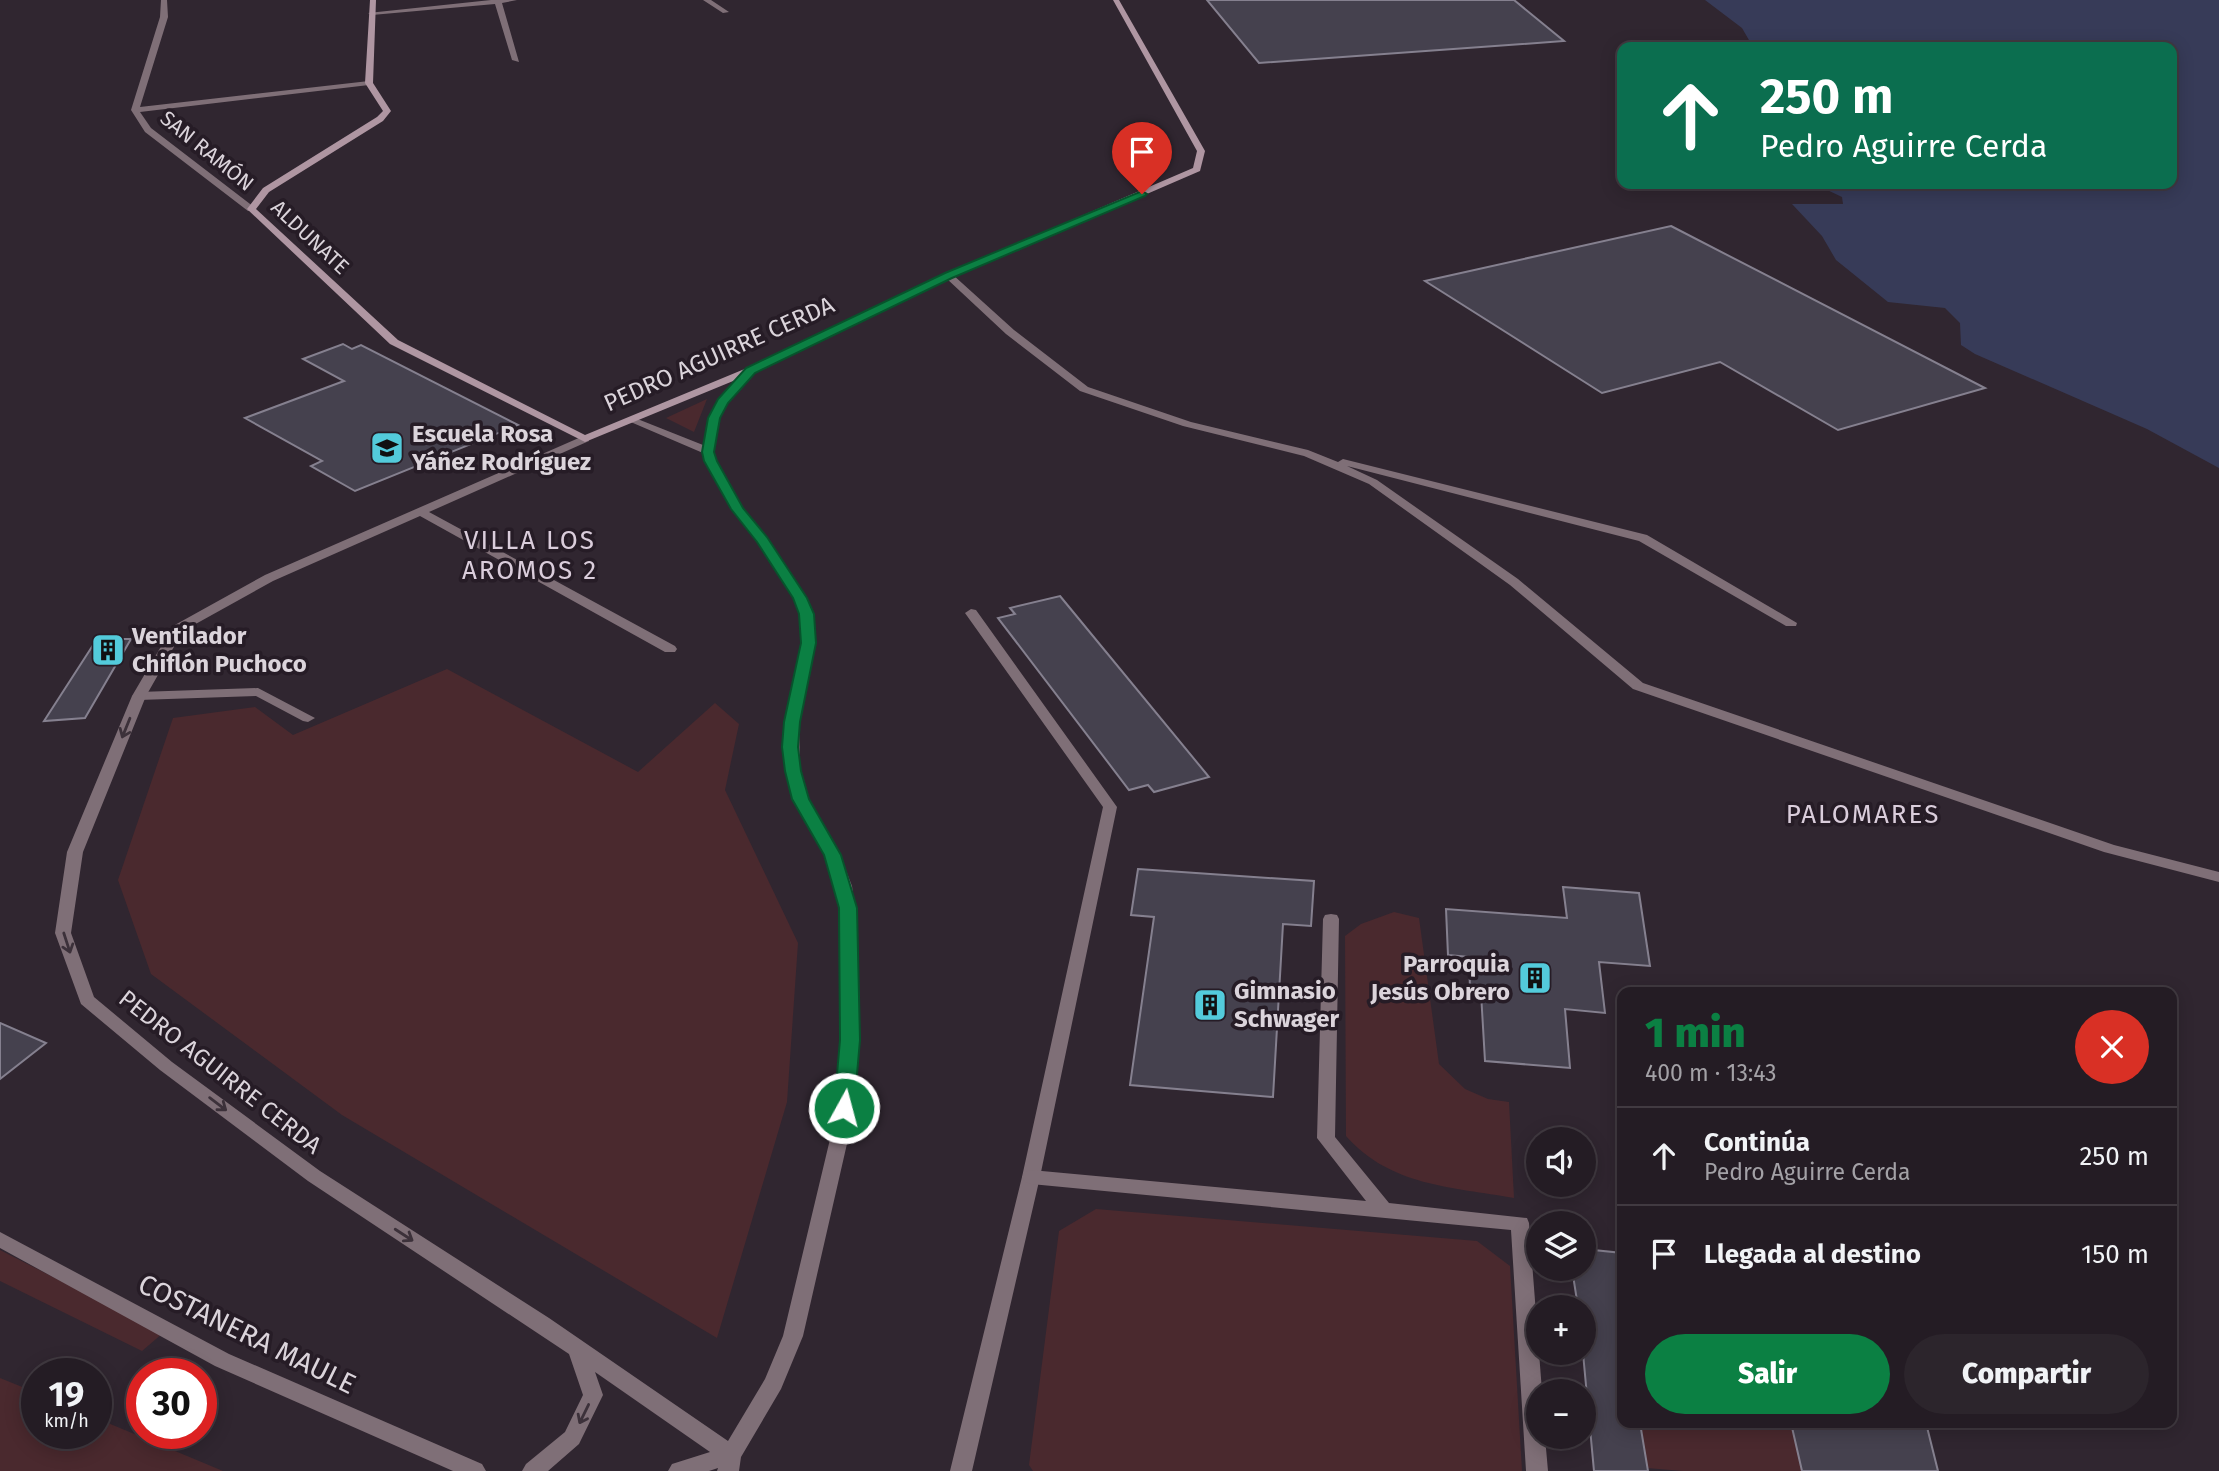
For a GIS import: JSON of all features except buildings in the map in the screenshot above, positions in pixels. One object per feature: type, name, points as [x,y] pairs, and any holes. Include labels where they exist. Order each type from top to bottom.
[{"type":"street","name":"SAN RAMÓN","points":[[164,0],[164,17],[135,110],[148,130],[250,209]]},
{"type":"street","points":[[135,110],[369,83],[373,0]]},
{"type":"street","points":[[372,13],[513,0]]},
{"type":"street","points":[[706,0],[725,12]]},
{"type":"street","name":"PEDRO AGUIRRE CERDA","points":[[729,1463],[578,1350],[314,1176],[166,1066],[87,999],[62,933],[75,852],[139,696],[178,629],[269,578],[585,439],[751,370],[948,276],[1196,169],[1201,150],[1116,0]]},
{"type":"street","points":[[498,3],[516,60]]},
{"type":"street","name":"ALDUNATE","points":[[369,83],[387,111],[380,119],[265,190],[250,209],[394,342],[585,439]]},
{"type":"street","points":[[948,276],[1010,332],[1084,389],[1187,424],[1643,538],[1791,623]]},
{"type":"street","points":[[679,1471],[729,1463],[774,1383],[793,1336],[840,1135],[850,1040],[850,929],[844,886],[832,855],[801,799],[793,771],[792,722],[809,643],[806,614],[800,598],[737,509],[710,461],[708,452],[710,432],[722,401],[751,370]]},
{"type":"street","points":[[631,420],[708,452]]},
{"type":"street","points":[[1304,453],[1373,482],[1514,582],[1639,687],[2109,849],[2219,877]]},
{"type":"street","points":[[421,512],[670,649]]},
{"type":"street","points":[[961,1471],[1031,1177],[1110,807],[971,612]]},
{"type":"street","points":[[139,696],[258,692],[308,718]]},
{"type":"street","points":[[1331,919],[1326,1138],[1382,1208]]},
{"type":"street","points":[[1031,1177],[1520,1223],[1537,1471]]},
{"type":"street","name":"COSTANERA MAULE","points":[[0,1239],[222,1360],[475,1471]]},
{"type":"street","points":[[533,1471],[572,1438],[593,1395],[578,1350]]},
{"type":"shaded area","points":[[707,399],[694,432],[666,418]]},
{"type":"shaded area","points":[[447,669],[638,772],[715,703],[739,724],[725,790],[798,943],[787,1102],[717,1338],[342,1115],[151,974],[118,880],[173,718],[255,707],[293,735]]},
{"type":"shaded area","points":[[1394,912],[1419,918],[1439,1064],[1465,1089],[1488,1099],[1509,1102],[1514,1198],[1445,1187],[1402,1175],[1363,1153],[1346,1136],[1345,936],[1361,924]]},
{"type":"shaded area","points":[[1096,1209],[1477,1241],[1510,1266],[1522,1471],[1033,1471],[1029,1465],[1059,1231]]},
{"type":"shaded area","points":[[0,1250],[163,1333],[142,1351],[0,1281]]},
{"type":"shaded area","points":[[0,1378],[21,1387],[21,1449],[112,1449],[112,1425],[126,1431],[126,1449],[170,1449],[223,1471],[0,1471]]},
{"type":"shaded area","points":[[1641,1428],[1792,1428],[1802,1471],[1683,1471],[1647,1468]]},
{"type":"water","points":[[1705,0],[2219,0],[2219,468],[2147,429],[1975,354],[1961,345],[1960,323],[1945,308],[1888,302],[1836,260],[1822,236],[1792,204],[1843,204],[1842,197],[1825,189],[2177,189],[2177,42],[1750,42],[1742,28]]},
{"type":"place","name":"Escuela Rosa Yáñez Rodríguez","points":[[387,448]]},
{"type":"place","name":"Ventilador Chiflón Puchoco","points":[[108,650]]},
{"type":"place","name":"Parroquia Jesús Obrero","points":[[1535,978]]},
{"type":"place","name":"Gimnasio Schwager","points":[[1210,1005]]},
{"type":"district","name":"VILLA LOS AROMOS 2","points":[[530,555]]},
{"type":"district","name":"PALOMARES","points":[[1863,814]]},
{"type":"route","points":[[844,1108],[850,1040],[848,908],[844,886],[832,855],[801,799],[790,747],[792,722],[809,643],[809,628],[800,598],[762,540],[737,509],[710,461],[708,452],[714,418],[722,401],[751,370],[948,276],[1142,194]]}]
